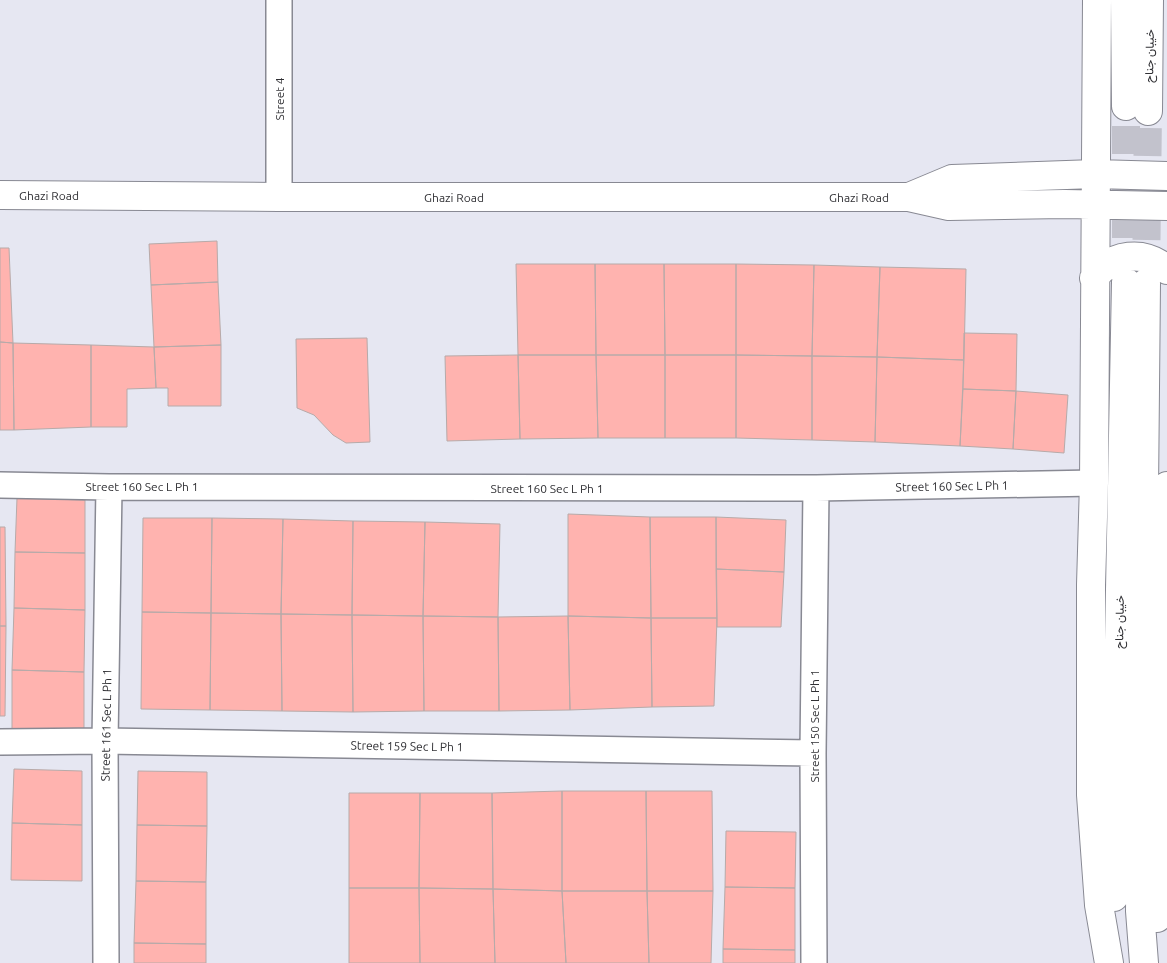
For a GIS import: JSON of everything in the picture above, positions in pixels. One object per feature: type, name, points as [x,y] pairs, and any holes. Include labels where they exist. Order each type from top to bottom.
[{"type":"main road","points":[[1097,0],[1094,204],[1094,483],[1091,585],[1091,796],[1099,905],[1109,963]]},
{"type":"main road","name":"خیبان جناح","points":[[1125,0],[1147,110]]},
{"type":"main road","name":"خیبان جناح","points":[[1147,110],[1149,0]]},
{"type":"main road","points":[[1096,102],[1102,111],[1112,118],[1122,123],[1133,125],[1145,124],[1156,120],[1147,110]]},
{"type":"main road","name":"Ghazi Road","points":[[909,197],[952,179],[1095,174],[1167,176]]},
{"type":"main road","name":"Ghazi Road","points":[[0,195],[909,197],[949,206],[1094,204],[1167,206]]},
{"type":"main road","points":[[1094,278],[1112,261],[1128,256],[1152,260],[1146,278]]},
{"type":"main road","name":"خیبان جناح","points":[[1109,963],[1114,903],[1146,278]]},
{"type":"main road","name":"خیبان جناح","points":[[1146,278],[1140,911],[1146,963]]},
{"type":"main road","points":[[1146,963],[1158,915],[1165,761],[1167,486]]},
{"type":"street","name":"Street 4","points":[[279,0],[279,197]]},
{"type":"street","name":"Street 160 Sec L Ph 1","points":[[0,485],[816,488],[1094,483]]},
{"type":"street","name":"Street 161 Sec L Ph 1","points":[[106,963],[105,741],[109,486]]},
{"type":"street","name":"Street 150 Sec L Ph 1","points":[[814,963],[813,753],[816,488]]},
{"type":"street","name":"Street 159 Sec L Ph 1","points":[[0,742],[105,741],[813,753]]},
{"type":"building","points":[[217,241],[218,282],[151,285],[149,244]]},
{"type":"building","points":[[0,248],[9,248],[13,343],[0,342]]},
{"type":"building","points":[[516,264],[595,264],[596,355],[518,355]]},
{"type":"building","points":[[595,264],[664,264],[665,355],[596,355]]},
{"type":"building","points":[[664,264],[736,264],[736,355],[665,355]]},
{"type":"building","points":[[736,264],[814,265],[812,356],[736,355]]},
{"type":"building","points":[[814,265],[880,267],[877,357],[812,356]]},
{"type":"building","points":[[880,267],[966,269],[964,360],[877,357]]},
{"type":"building","points":[[218,282],[221,345],[154,347],[151,285]]},
{"type":"building","points":[[964,333],[1017,334],[1016,391],[963,389]]},
{"type":"building","points":[[367,338],[370,442],[346,443],[333,435],[314,415],[297,408],[296,339]]},
{"type":"building","points":[[0,342],[13,343],[14,430],[0,430]]},
{"type":"building","points":[[13,343],[91,345],[91,427],[14,430]]},
{"type":"building","points":[[91,345],[154,347],[156,388],[127,389],[127,427],[91,427]]},
{"type":"building","points":[[221,345],[221,406],[168,406],[168,388],[156,388],[154,347]]},
{"type":"building","points":[[518,355],[520,439],[447,441],[445,356]]},
{"type":"building","points":[[518,355],[596,355],[598,438],[520,439]]},
{"type":"building","points":[[596,355],[665,355],[665,438],[598,438]]},
{"type":"building","points":[[665,355],[736,355],[736,438],[665,438]]},
{"type":"building","points":[[736,355],[812,356],[812,440],[736,438]]},
{"type":"building","points":[[812,356],[877,357],[875,442],[812,440]]},
{"type":"building","points":[[877,357],[964,360],[960,446],[875,442]]},
{"type":"building","points":[[963,389],[1016,391],[1013,449],[960,446]]},
{"type":"building","points":[[1016,391],[1068,395],[1064,453],[1013,449]]},
{"type":"building","points":[[17,498],[85,500],[85,553],[15,552]]},
{"type":"building","points":[[568,514],[650,517],[651,618],[568,616]]},
{"type":"building","points":[[650,517],[716,517],[717,618],[651,618]]},
{"type":"building","points":[[716,517],[786,520],[784,572],[716,569]]},
{"type":"building","points":[[143,518],[212,518],[211,613],[142,612]]},
{"type":"building","points":[[212,518],[283,519],[281,614],[211,613]]},
{"type":"building","points":[[283,519],[353,521],[352,615],[281,614]]},
{"type":"building","points":[[353,521],[425,522],[423,616],[352,615]]},
{"type":"building","points":[[425,522],[500,524],[498,617],[423,616]]},
{"type":"building","points":[[0,527],[5,527],[6,626],[0,626]]},
{"type":"building","points":[[15,552],[85,553],[85,610],[14,608]]},
{"type":"building","points":[[716,569],[784,572],[781,627],[717,627]]},
{"type":"building","points":[[14,608],[85,610],[84,672],[12,670]]},
{"type":"building","points":[[142,612],[211,613],[210,710],[141,709]]},
{"type":"building","points":[[211,613],[281,614],[282,711],[210,710]]},
{"type":"building","points":[[281,614],[352,615],[353,712],[282,711]]},
{"type":"building","points":[[352,615],[423,616],[424,711],[353,712]]},
{"type":"building","points":[[423,616],[498,617],[499,711],[424,711]]},
{"type":"building","points":[[568,616],[651,618],[652,707],[570,710]]},
{"type":"building","points":[[568,616],[570,710],[499,711],[498,617]]},
{"type":"building","points":[[651,618],[717,618],[714,706],[652,707]]},
{"type":"building","points":[[0,626],[6,626],[5,716],[0,716]]},
{"type":"building","points":[[12,670],[84,672],[84,730],[12,729]]},
{"type":"building","points":[[14,769],[82,771],[82,825],[12,823]]},
{"type":"building","points":[[138,771],[207,772],[207,826],[137,825]]},
{"type":"building","points":[[562,791],[646,791],[647,891],[562,891]]},
{"type":"building","points":[[562,791],[562,891],[493,889],[492,793]]},
{"type":"building","points":[[646,791],[712,791],[713,891],[647,891]]},
{"type":"building","points":[[349,793],[420,793],[419,888],[349,888]]},
{"type":"building","points":[[420,793],[492,793],[493,889],[419,888]]},
{"type":"building","points":[[12,823],[82,825],[82,881],[11,880]]},
{"type":"building","points":[[137,825],[207,826],[206,882],[136,881]]},
{"type":"building","points":[[726,831],[796,832],[795,888],[725,887]]},
{"type":"building","points":[[136,881],[206,882],[206,944],[134,943]]},
{"type":"building","points":[[725,887],[795,888],[795,950],[723,949]]},
{"type":"building","points":[[349,888],[419,888],[420,963],[349,963]]},
{"type":"building","points":[[419,888],[493,889],[495,963],[420,963]]},
{"type":"building","points":[[493,889],[562,891],[566,963],[495,963]]},
{"type":"building","points":[[562,891],[647,891],[649,963],[566,963]]},
{"type":"building","points":[[647,891],[713,891],[711,963],[649,963]]},
{"type":"building","points":[[134,943],[206,944],[206,963],[134,963]]},
{"type":"building","points":[[723,949],[795,950],[795,963],[723,963]]},
{"type":"tunnel","points":[[1126,106],[1126,280]]},
{"type":"tunnel","points":[[1146,282],[1148,111]]}]
